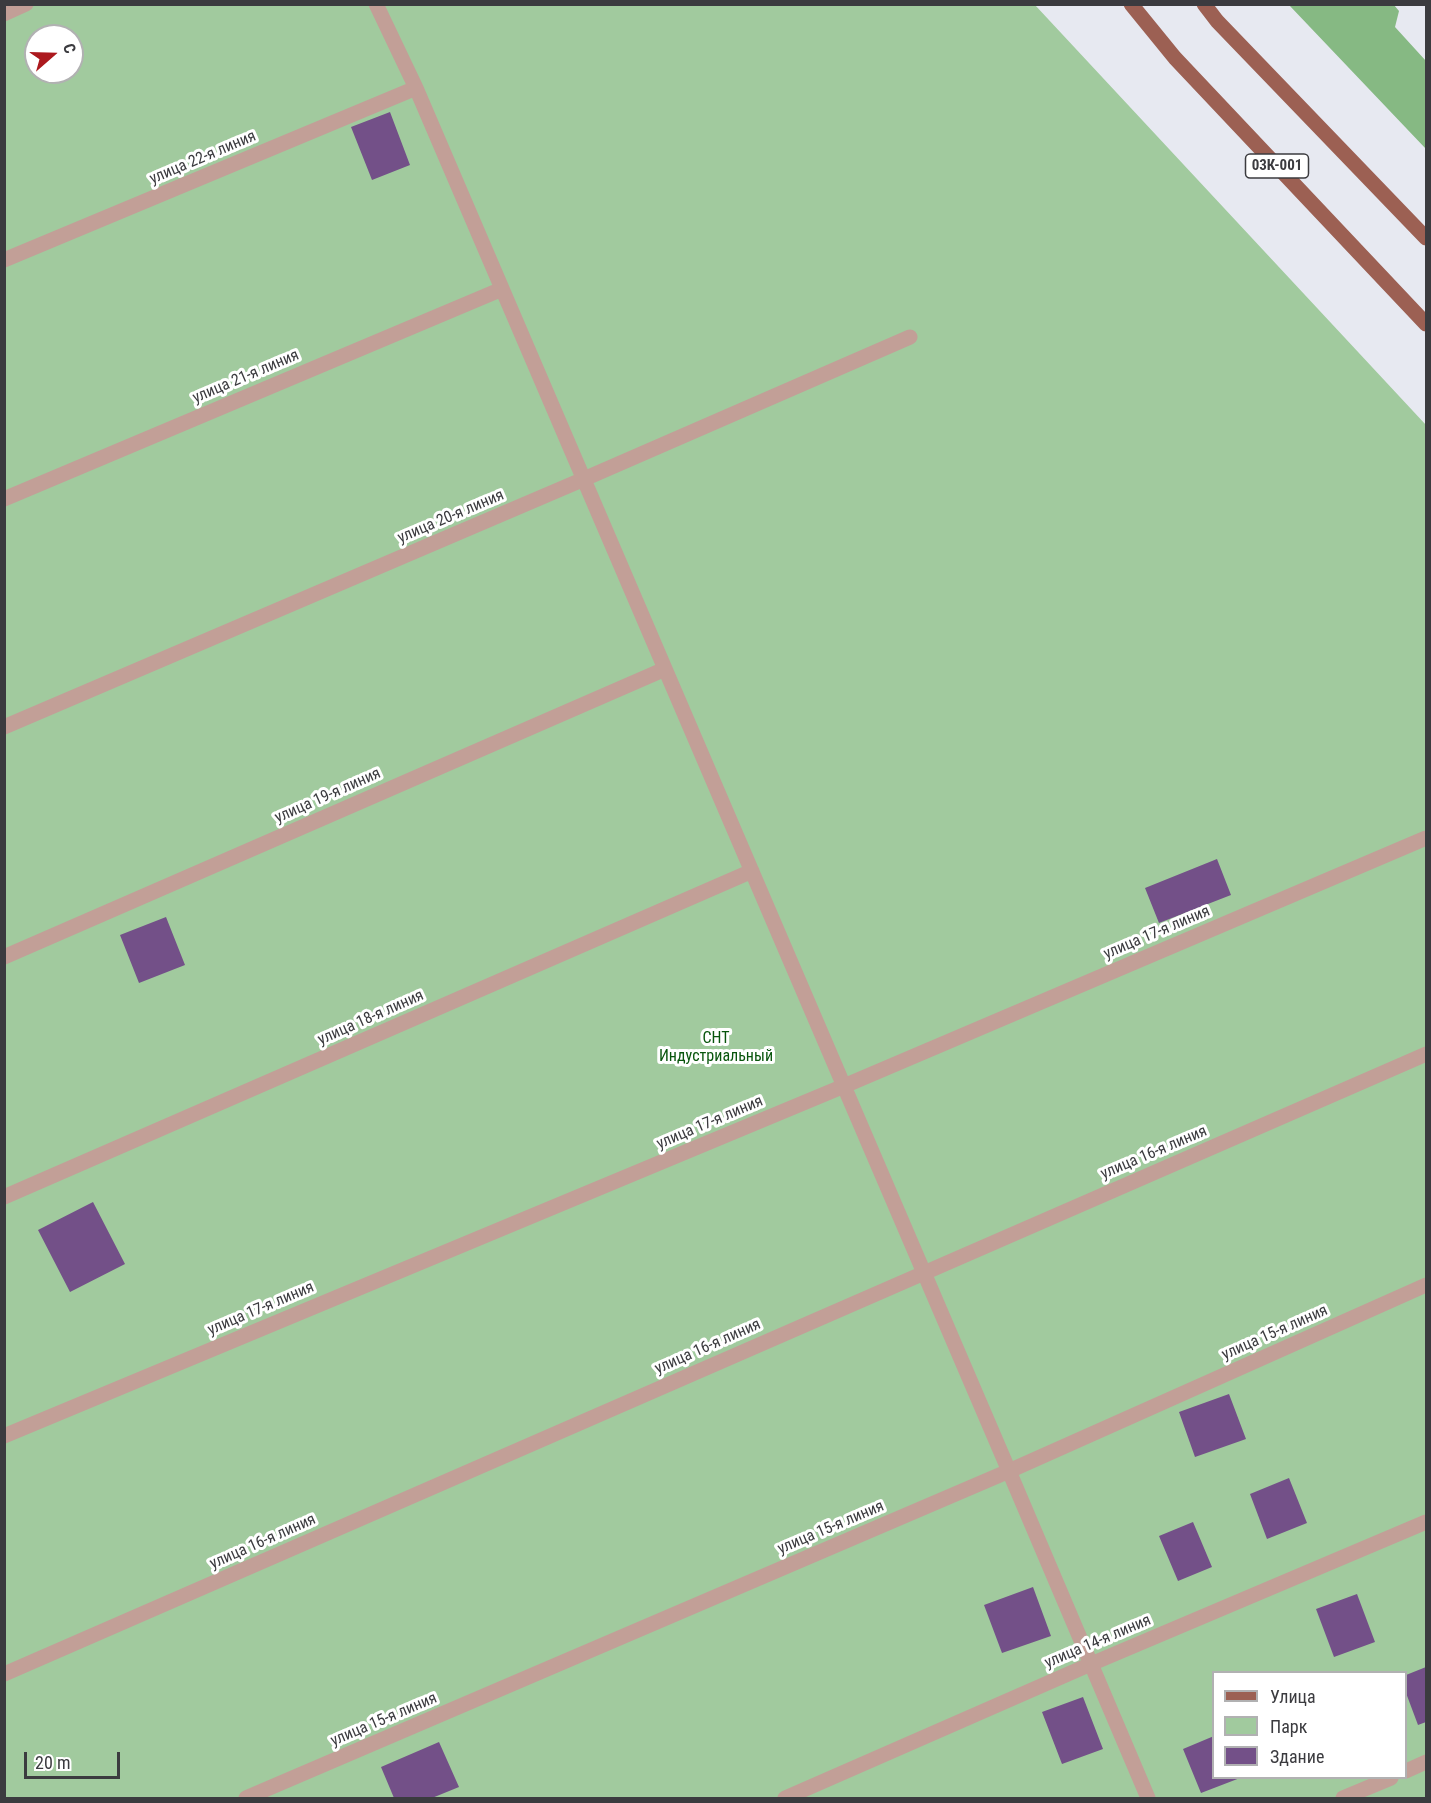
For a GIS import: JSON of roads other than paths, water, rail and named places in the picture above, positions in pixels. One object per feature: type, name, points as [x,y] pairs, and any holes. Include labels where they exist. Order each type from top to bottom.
[{"type":"main road","name":"03К-001","points":[[1131,4],[1175,58],[1426,324]]},
{"type":"main road","points":[[1204,4],[1217,21],[1426,238]]},
{"type":"street","points":[[4,14],[26,4]]},
{"type":"street","points":[[376,4],[416,88],[1148,1798]]},
{"type":"street","name":"улица 22-я линия","points":[[4,260],[416,88]]},
{"type":"street","name":"улица 21-я линия","points":[[4,499],[502,289]]},
{"type":"street","name":"улица 20-я линия","points":[[4,727],[910,337]]},
{"type":"street","name":"улица 19-я линия","points":[[4,957],[665,669]]},
{"type":"street","name":"улица 17-я линия","points":[[4,1436],[844,1086],[1426,838]]},
{"type":"street","name":"улица 18-я линия","points":[[4,1197],[752,872]]},
{"type":"street","name":"улица 16-я линия","points":[[4,1674],[1426,1054]]},
{"type":"street","name":"улица 15-я линия","points":[[246,1798],[1009,1471],[1426,1285]]},
{"type":"street","name":"улица 14-я линия","points":[[785,1798],[1091,1664],[1426,1522]]},
{"type":"street","points":[[1407,1771],[1426,1762]]},
{"type":"street","points":[[1343,1798],[1389,1779]]},
{"type":"park label","name":"СНТ Индустриальный","points":[[716,1048]]}]
